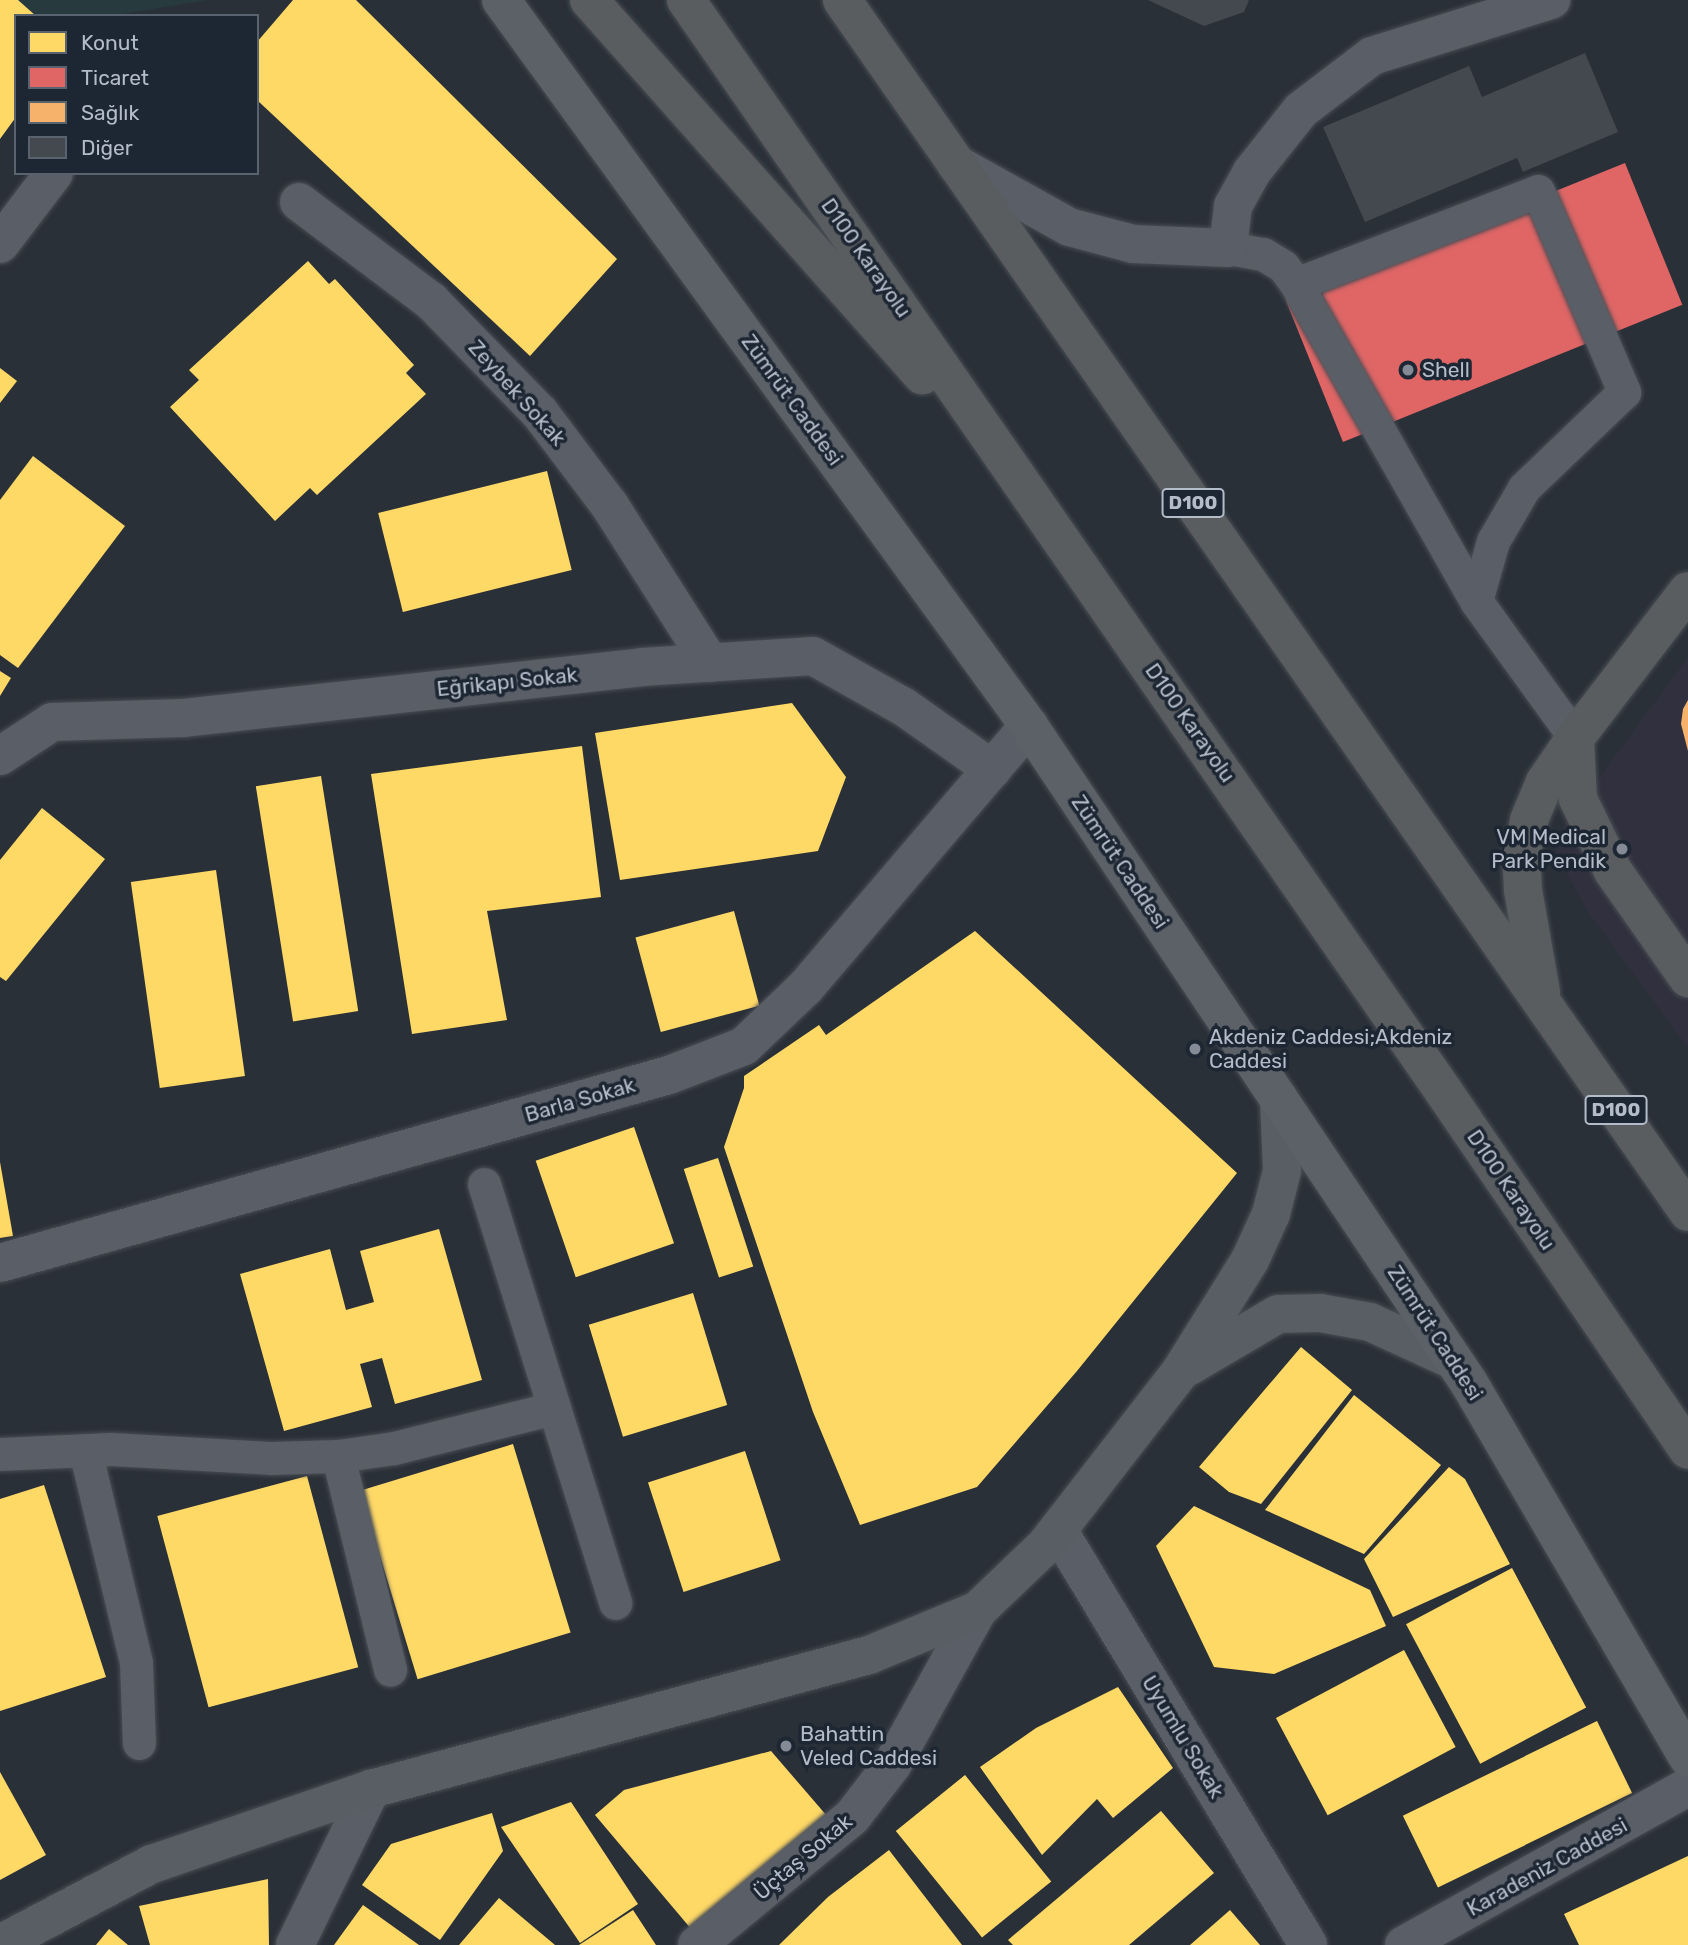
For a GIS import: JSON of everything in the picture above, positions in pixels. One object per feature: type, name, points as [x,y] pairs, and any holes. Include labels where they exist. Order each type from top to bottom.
[{"type":"highway","points":[[589,0],[1041,509]]},
{"type":"highway","name":"D100 Karayolu","points":[[686,0],[1041,509],[1688,1450]]},
{"type":"highway","name":"D100","points":[[842,0],[1688,1212]]},
{"type":"highway","points":[[1544,1007],[1528,926],[1521,856],[1529,820],[1545,782],[1575,738],[1688,592]]},
{"type":"highway","points":[[1575,738],[1578,799],[1612,871],[1688,978]]},
{"type":"main road","name":"Zümrüt Caddesi","points":[[501,0],[1029,726],[1453,1360],[1688,1758]]},
{"type":"street","points":[[956,163],[1069,227],[1133,244],[1228,248],[1233,206],[1251,173],[1301,110],[1311,102],[1372,56],[1551,0]]},
{"type":"street","points":[[0,244],[52,175]]},
{"type":"street","name":"Zeybek Sokak","points":[[299,202],[430,301],[540,413],[610,506],[710,663]]},
{"type":"street","name":"Eğrikapı Sokak","points":[[0,756],[52,722],[183,718],[642,667],[813,656],[904,707],[992,769]]},
{"type":"street","name":"Barla Sokak","points":[[0,1263],[669,1075],[744,1046],[805,988],[1029,726]]},
{"type":"street","points":[[0,1944],[152,1864],[371,1789],[869,1655],[978,1610],[1058,1530],[1180,1372],[1250,1259],[1271,1213],[1282,1171],[1279,1099]]},
{"type":"street","points":[[1180,1372],[1244,1331],[1278,1314],[1320,1313],[1370,1322],[1453,1360]]},
{"type":"street","name":"Uyumlu Sokak","points":[[1058,1530],[1308,1945]]},
{"type":"street","name":"Üçtaş Sokak","points":[[697,1945],[852,1817],[892,1765],[978,1610]]},
{"type":"street","name":"Karadeniz Caddesi","points":[[1404,1945],[1688,1787]]},
{"type":"street","points":[[295,1945],[371,1789]]},
{"type":"lane","points":[[1296,284],[1538,191],[1624,391],[1524,488],[1493,541],[1476,601]]},
{"type":"lane","points":[[1228,248],[1263,254],[1283,266],[1296,284],[1476,601],[1575,738]]},
{"type":"lane","points":[[484,1184],[615,1603]]},
{"type":"lane","points":[[0,1454],[85,1450],[202,1452],[270,1458],[338,1456],[394,1448],[554,1408]]},
{"type":"lane","points":[[85,1450],[136,1663],[139,1743]]},
{"type":"lane","points":[[338,1456],[390,1670]]},
{"type":"shaded area","name":"VM Medical Park Pendik","points":[[1688,657],[1688,1048],[1588,912],[1556,854],[1558,836],[1567,821]]},
{"type":"green space","points":[[0,0],[208,0],[122,14],[14,14]]},
{"type":"building: Konut","points":[[0,0],[18,0],[34,14],[14,14],[14,120],[0,139]]},
{"type":"building: Konut","points":[[293,0],[356,0],[617,259],[530,356],[259,102],[259,40]]},
{"type":"building: Konut","points":[[308,261],[329,284],[335,279],[414,365],[406,373],[426,394],[317,495],[310,488],[275,521],[170,407],[199,380],[189,370]]},
{"type":"building: Konut","points":[[0,368],[17,381],[0,403]]},
{"type":"building: Konut","points":[[33,456],[125,526],[18,668],[0,655],[0,500]]},
{"type":"building: Konut","points":[[547,471],[572,570],[403,612],[378,513]]},
{"type":"building: Konut","points":[[0,671],[11,678],[0,696]]},
{"type":"building: Konut","points":[[792,703],[846,777],[818,851],[620,880],[595,733]]},
{"type":"building: Konut","points":[[582,746],[601,897],[487,911],[507,1020],[412,1034],[371,774]]},
{"type":"building: Konut","points":[[321,776],[358,1011],[293,1021],[256,786]]},
{"type":"building: Konut","points":[[42,808],[105,859],[6,981],[0,977],[0,860]]},
{"type":"building: Konut","points":[[216,870],[245,1076],[160,1088],[131,882]]},
{"type":"building: Konut","points":[[734,911],[759,1006],[661,1032],[635,937]]},
{"type":"building: Konut","points":[[975,931],[1237,1173],[1077,1371],[977,1487],[860,1525],[813,1412],[724,1147],[744,1088],[744,1076],[819,1025],[826,1035]]},
{"type":"building: Konut","points":[[634,1127],[674,1243],[576,1277],[536,1161]]},
{"type":"building: Konut","points":[[718,1158],[753,1266],[719,1278],[684,1169]]},
{"type":"building: Konut","points":[[0,1162],[13,1236],[0,1238]]},
{"type":"building: Konut","points":[[439,1229],[482,1380],[395,1404],[382,1358],[360,1364],[372,1407],[284,1431],[240,1274],[330,1249],[346,1310],[374,1302],[360,1251]]},
{"type":"building: Konut","points":[[693,1293],[727,1405],[623,1437],[589,1325]]},
{"type":"building: Konut","points":[[1301,1347],[1352,1390],[1261,1504],[1229,1492],[1199,1467]]},
{"type":"building: Konut","points":[[1354,1395],[1441,1465],[1364,1554],[1265,1510]]},
{"type":"building: Konut","points":[[513,1444],[571,1632],[418,1679],[360,1491]]},
{"type":"building: Konut","points":[[745,1451],[781,1560],[684,1592],[648,1483]]},
{"type":"building: Konut","points":[[1449,1467],[1465,1479],[1510,1564],[1393,1617],[1364,1559]]},
{"type":"building: Konut","points":[[307,1476],[358,1667],[209,1707],[157,1516]]},
{"type":"building: Konut","points":[[44,1485],[106,1677],[0,1711],[0,1499]]},
{"type":"building: Konut","points":[[1194,1506],[1370,1590],[1386,1626],[1274,1674],[1214,1667],[1156,1546]]},
{"type":"building: Konut","points":[[1512,1568],[1586,1708],[1480,1764],[1406,1624]]},
{"type":"building: Konut","points":[[1404,1650],[1456,1747],[1328,1815],[1276,1718]]},
{"type":"building: Konut","points":[[1118,1687],[1173,1768],[1113,1818],[1097,1799],[1042,1855],[980,1767],[1036,1728]]},
{"type":"building: Konut","points":[[1597,1721],[1632,1793],[1438,1888],[1403,1816]]},
{"type":"building: Konut","points":[[771,1751],[827,1816],[692,1930],[595,1815],[624,1790]]},
{"type":"building: Konut","points":[[0,1772],[46,1855],[0,1880]]},
{"type":"building: Konut","points":[[965,1775],[1051,1881],[982,1937],[896,1831]]},
{"type":"building: Konut","points":[[571,1802],[638,1904],[580,1943],[501,1827]]},
{"type":"building: Konut","points":[[1161,1811],[1214,1873],[1129,1945],[1013,1945],[1008,1940]]},
{"type":"building: Konut","points":[[492,1813],[503,1851],[440,1940],[362,1885],[391,1844]]},
{"type":"building: Konut","points":[[889,1850],[962,1945],[779,1945],[828,1897]]},
{"type":"building: Konut","points":[[1688,1856],[1688,1945],[1579,1945],[1564,1914]]},
{"type":"building: Konut","points":[[268,1879],[269,1945],[150,1945],[139,1906]]},
{"type":"building: Konut","points":[[499,1898],[555,1945],[459,1945]]},
{"type":"building: Konut","points":[[363,1905],[419,1945],[334,1945]]},
{"type":"building: Konut","points":[[633,1910],[656,1945],[579,1945]]},
{"type":"building: Konut","points":[[1230,1910],[1260,1945],[1190,1945]]},
{"type":"building: Konut","points":[[109,1929],[128,1945],[96,1945]]},
{"type":"building: Ticaret","points":[[1625,163],[1682,305],[1343,442],[1286,300]]},
{"type":"building: Sağlık","points":[[1688,700],[1688,751],[1681,724],[1683,709]]},
{"type":"building: Diğer","points":[[1148,0],[1249,0],[1244,12],[1204,26]]},
{"type":"building: Diğer","points":[[1585,53],[1618,132],[1523,172],[1517,158],[1365,222],[1323,127],[1469,66],[1482,97]]},
{"type":"place","name":"Shell","points":[[1408,370]]},
{"type":"place","name":"VM Medical Park Pendik","points":[[1622,849]]},
{"type":"place","name":"Akdeniz Caddesi;Akdeni̇z Caddesi̇","points":[[1195,1049]]},
{"type":"place","name":"Bahattin Veled Caddesi","points":[[786,1746]]}]
